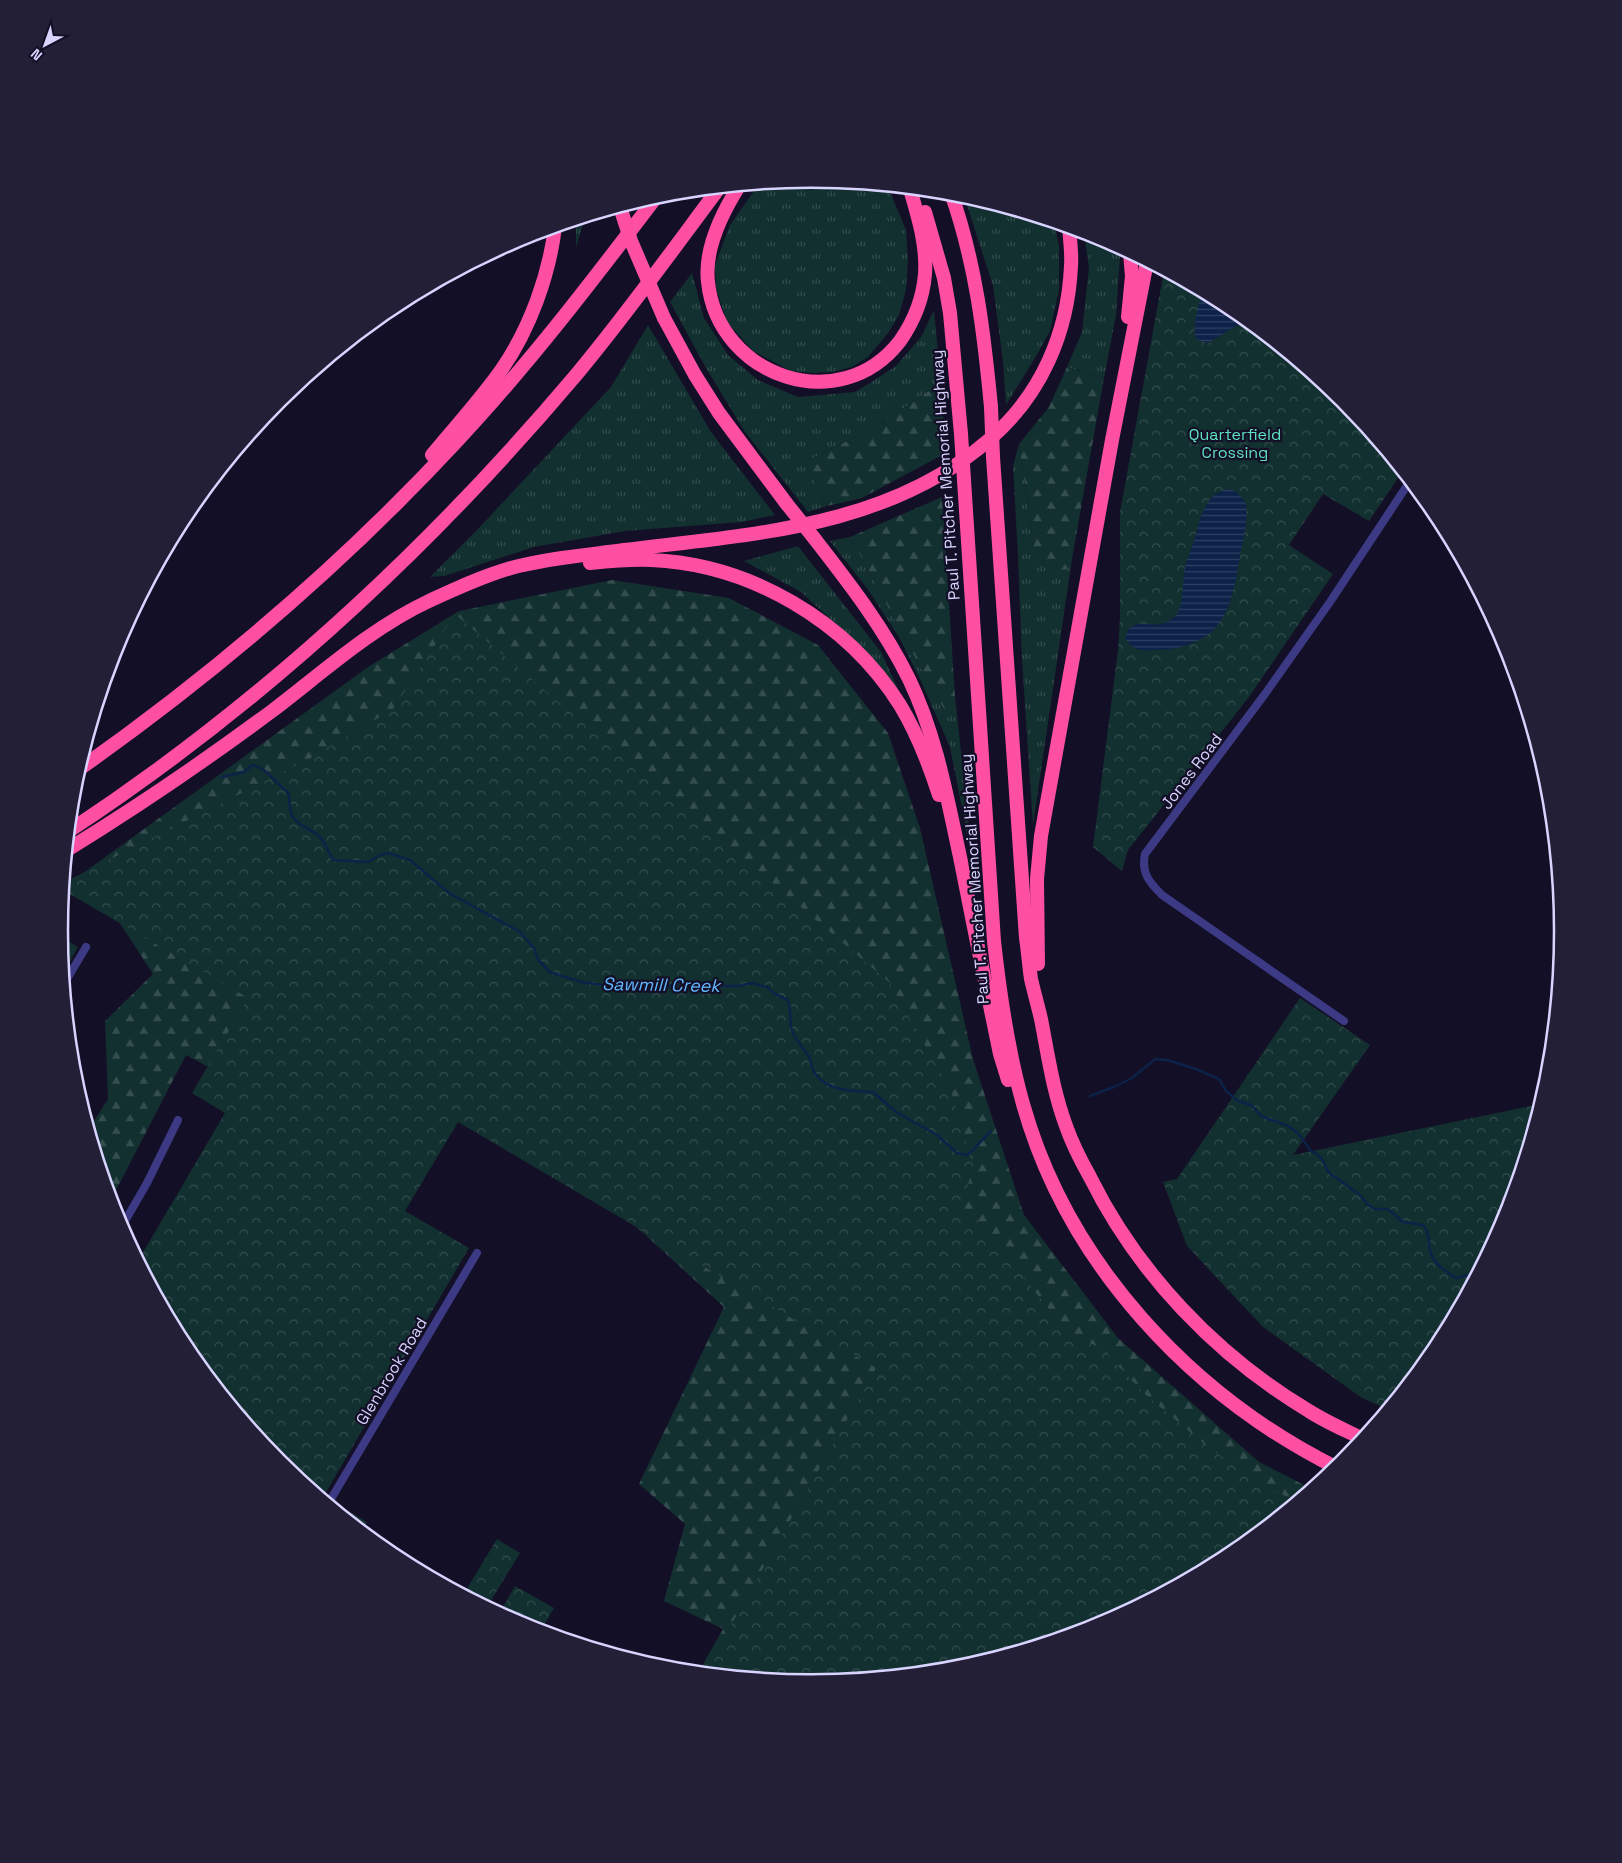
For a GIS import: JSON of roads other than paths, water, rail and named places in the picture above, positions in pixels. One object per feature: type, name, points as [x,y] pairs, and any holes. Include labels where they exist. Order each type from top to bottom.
[{"type":"highway","points":[[736,192],[713,239],[708,262],[711,301],[718,320],[728,336],[760,366],[780,375],[824,382],[847,377],[866,370],[880,361],[895,347],[916,315],[922,296],[925,273],[920,226],[912,195]]},
{"type":"highway","points":[[75,827],[230,714],[335,624],[441,522],[489,473],[576,375],[625,314],[715,194]]},
{"type":"highway","name":"Paul T. Pitcher Memorial Highway","points":[[919,196],[932,233],[950,313],[961,434],[994,941],[1000,1002],[1023,1106],[1050,1176],[1071,1218],[1094,1256],[1153,1331],[1211,1386],[1256,1421],[1289,1443],[1329,1464]]},
{"type":"highway","points":[[954,202],[963,229],[979,299],[984,335],[991,407],[1026,938],[1031,977],[1054,1088],[1066,1128],[1100,1199],[1154,1278],[1205,1331],[1241,1364],[1309,1411],[1357,1436]]},
{"type":"highway","points":[[87,763],[151,718],[208,673],[305,590],[373,527],[457,442],[500,393],[585,292],[650,206]]},
{"type":"highway","points":[[622,212],[644,272],[664,318],[695,375],[719,413],[869,610],[910,680],[923,712],[940,767],[1000,1054],[1017,1109],[1050,1176]]},
{"type":"highway","points":[[373,527],[503,368],[531,315],[549,263],[554,234]]},
{"type":"highway","points":[[73,846],[191,769],[387,625],[425,603],[471,583],[512,568],[580,556],[782,529],[836,518],[878,505],[910,492],[946,472],[976,451],[1006,425],[1026,401],[1043,374],[1058,340],[1067,306],[1071,264],[1069,235]]},
{"type":"highway","points":[[1112,440],[1129,312],[1132,276],[1131,261]]},
{"type":"highway","points":[[1041,1019],[1037,927],[1037,879],[1041,836],[1112,440],[1146,268]]},
{"type":"highway","points":[[512,568],[651,560],[693,565],[753,582],[782,596],[813,616],[838,634],[860,655],[880,677],[900,705],[928,761],[960,860]]},
{"type":"street","name":"Jones Road","points":[[1344,1021],[1162,895],[1147,878],[1144,862],[1145,854],[1251,713],[1322,613],[1406,486]]},
{"type":"street","points":[[69,976],[86,947]]},
{"type":"street","points":[[126,1220],[178,1120]]},
{"type":"street","name":"Glenbrook Road","points":[[331,1499],[477,1253]]},
{"type":"water","points":[[1201,299],[1239,324],[1208,343],[1197,340],[1195,323]]},
{"type":"water","points":[[1231,489],[1245,502],[1246,522],[1236,581],[1230,602],[1221,621],[1209,634],[1196,642],[1181,647],[1165,650],[1143,650],[1132,646],[1125,638],[1132,626],[1164,623],[1177,613],[1180,607],[1186,564],[1201,516],[1209,501],[1215,495]]},
{"type":"waterway","name":"Sawmill Creek","points":[[222,777],[244,772],[252,765],[262,769],[288,792],[292,815],[300,824],[319,836],[333,860],[368,862],[388,853],[410,860],[449,893],[520,932],[534,948],[538,960],[550,972],[582,982],[602,985],[618,985],[630,981],[662,988],[682,982],[696,984],[711,982],[724,986],[739,986],[752,983],[767,987],[775,994],[788,1000],[792,1031],[809,1057],[815,1073],[828,1085],[843,1090],[873,1092],[896,1112],[937,1135],[957,1153],[967,1155],[991,1131]]},
{"type":"waterway","name":"Sawmill Creek","points":[[1090,1096],[1132,1078],[1155,1059],[1167,1060],[1196,1069],[1219,1079],[1226,1091],[1238,1101],[1251,1105],[1261,1116],[1288,1126],[1298,1133],[1311,1151],[1324,1162],[1328,1172],[1360,1195],[1367,1204],[1374,1209],[1388,1209],[1403,1222],[1423,1225],[1426,1229],[1432,1256],[1442,1268],[1456,1278],[1470,1275]]},
{"type":"park label","name":"Quarterfield Crossing","points":[[1235,443]]}]
